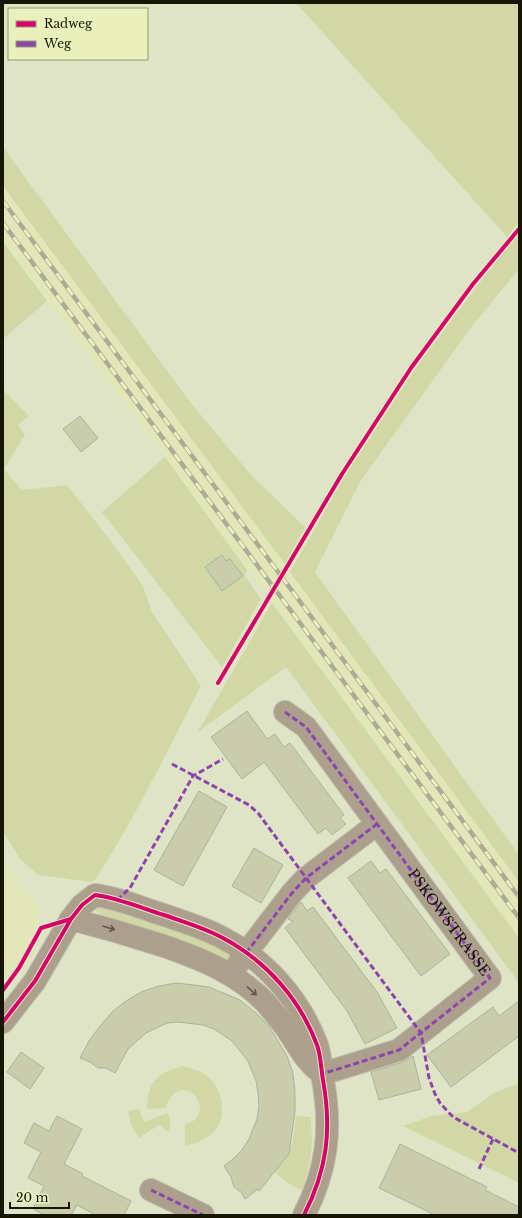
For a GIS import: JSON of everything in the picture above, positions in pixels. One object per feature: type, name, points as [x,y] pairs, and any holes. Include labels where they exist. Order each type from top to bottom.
[{"type":"street","name":"PSKOWSTRASSE","points":[[285,712],[306,727],[490,978],[399,1050],[322,1074]]},
{"type":"street","points":[[231,975],[246,952],[292,893],[306,878],[377,824]]},
{"type":"street","points":[[3,1022],[35,981],[71,919],[82,904],[95,895],[117,900],[199,927],[223,938],[246,952],[266,968],[282,986],[308,1025],[318,1046],[328,1112],[327,1138],[321,1176],[304,1215]]},
{"type":"street","points":[[71,919],[107,928],[197,958],[231,975],[250,989],[265,1003],[290,1034],[302,1054],[311,1065],[322,1074]]},
{"type":"street","points":[[151,1190],[203,1215]]},
{"type":"shaded area","points":[[296,3],[519,3],[519,222],[507,237]]},
{"type":"shaded area","points":[[3,147],[190,402],[252,476],[305,527],[285,564],[3,186]]},
{"type":"shaded area","points":[[3,186],[285,564],[519,882],[519,938],[165,457],[3,242]]},
{"type":"shaded area","points":[[519,233],[519,269],[469,330],[360,482],[315,572],[519,855],[519,882],[290,572],[345,476],[415,369]]},
{"type":"shaded area","points":[[3,242],[47,301],[3,339]]},
{"type":"shaded area","points":[[3,389],[29,416],[18,425],[25,435],[4,469],[22,490],[67,485],[107,536],[143,586],[152,612],[201,686],[137,809],[110,857],[95,880],[92,882],[38,875],[21,860],[3,832]]},
{"type":"shaded area","points":[[165,457],[247,570],[245,576],[261,599],[222,667],[102,512]]},
{"type":"shaded area","points":[[272,603],[519,938],[519,983],[286,667],[197,733]]},
{"type":"shaded area","points":[[3,861],[12,874],[36,901],[39,911],[38,923],[31,940],[3,983]]},
{"type":"shaded area","points":[[97,904],[195,932],[230,954],[229,959],[225,963],[105,920],[95,908]]},
{"type":"shaded area","points":[[183,1066],[192,1068],[206,1075],[217,1087],[222,1103],[221,1119],[213,1133],[207,1138],[185,1146],[185,1124],[194,1120],[198,1115],[200,1108],[199,1101],[195,1095],[188,1091],[179,1091],[169,1099],[166,1108],[147,1109],[149,1092],[155,1080],[166,1072]]},
{"type":"shaded area","points":[[519,1083],[519,1183],[403,1126],[432,1116],[467,1112],[494,1093]]},
{"type":"shaded area","points":[[139,1109],[144,1122],[167,1113],[170,1118],[170,1127],[168,1132],[159,1125],[139,1138],[131,1125],[128,1111]]},
{"type":"shaded area","points":[[296,1116],[311,1117],[311,1149],[302,1190],[294,1187],[275,1172],[286,1159],[285,1157],[292,1145]]},
{"type":"building","points":[[80,416],[98,438],[81,452],[63,429]]},
{"type":"building","points":[[222,555],[226,561],[230,559],[243,576],[222,591],[205,567]]},
{"type":"building","points":[[247,711],[267,739],[275,734],[284,747],[290,743],[344,815],[340,818],[346,824],[332,835],[326,828],[318,834],[264,762],[242,779],[211,737]]},
{"type":"building","points":[[199,791],[227,807],[183,886],[154,870]]},
{"type":"building","points":[[254,848],[283,865],[261,903],[232,886]]},
{"type":"building","points":[[371,861],[380,873],[386,869],[450,954],[421,976],[348,878]]},
{"type":"building","points":[[301,902],[307,911],[313,907],[377,992],[397,1028],[365,1044],[347,1011],[285,928],[293,921],[288,919]]},
{"type":"building","points":[[176,983],[209,987],[240,1000],[268,1025],[287,1056],[293,1073],[295,1111],[289,1154],[259,1191],[258,1189],[245,1199],[241,1192],[234,1187],[231,1177],[224,1166],[242,1150],[249,1139],[257,1119],[259,1106],[258,1093],[256,1081],[248,1061],[232,1041],[214,1029],[203,1025],[178,1022],[167,1023],[146,1033],[128,1049],[115,1073],[106,1068],[98,1068],[90,1062],[80,1058],[89,1041],[113,1011],[141,992],[159,986]]},
{"type":"building","points":[[519,1001],[519,1036],[451,1087],[427,1055],[493,1007],[499,1016]]},
{"type":"building","points":[[21,1052],[44,1068],[30,1089],[7,1072]]},
{"type":"building","points":[[413,1056],[421,1089],[379,1100],[371,1072],[403,1062]]},
{"type":"building","points":[[57,1116],[82,1129],[64,1164],[83,1174],[82,1176],[131,1201],[124,1215],[96,1215],[77,1205],[71,1215],[44,1215],[33,1209],[44,1186],[28,1178],[41,1152],[24,1143],[34,1123],[49,1131]]},
{"type":"building","points":[[400,1144],[487,1187],[485,1190],[519,1207],[519,1215],[435,1215],[379,1188]]},
{"type":"railway","points":[[3,201],[519,897]]},
{"type":"railway","points":[[3,223],[519,918]]},
{"type":"marked path","points":[[285,712],[306,727],[490,978],[399,1050],[322,1074]]},
{"type":"marked path","points":[[117,900],[130,888],[193,776],[223,759]]},
{"type":"marked path","points":[[172,764],[249,805],[258,813],[421,1033],[429,1078],[440,1103],[453,1117],[519,1153]]},
{"type":"marked path","points":[[246,953],[292,893],[306,878],[377,824]]},
{"type":"marked path","points":[[479,1169],[493,1139]]},
{"type":"marked path","points":[[151,1190],[203,1215]]},
{"type":"cycle path","points":[[218,683],[342,474],[411,368],[473,284],[519,229]]},
{"type":"cycle path","points":[[3,1022],[35,981],[71,919],[82,905],[95,895],[121,901],[194,925],[216,934],[239,947],[267,970],[291,997],[310,1028],[318,1049],[326,1098],[326,1149],[318,1182],[304,1215]]},
{"type":"cycle path","points":[[3,990],[19,968],[41,928],[71,919]]}]
